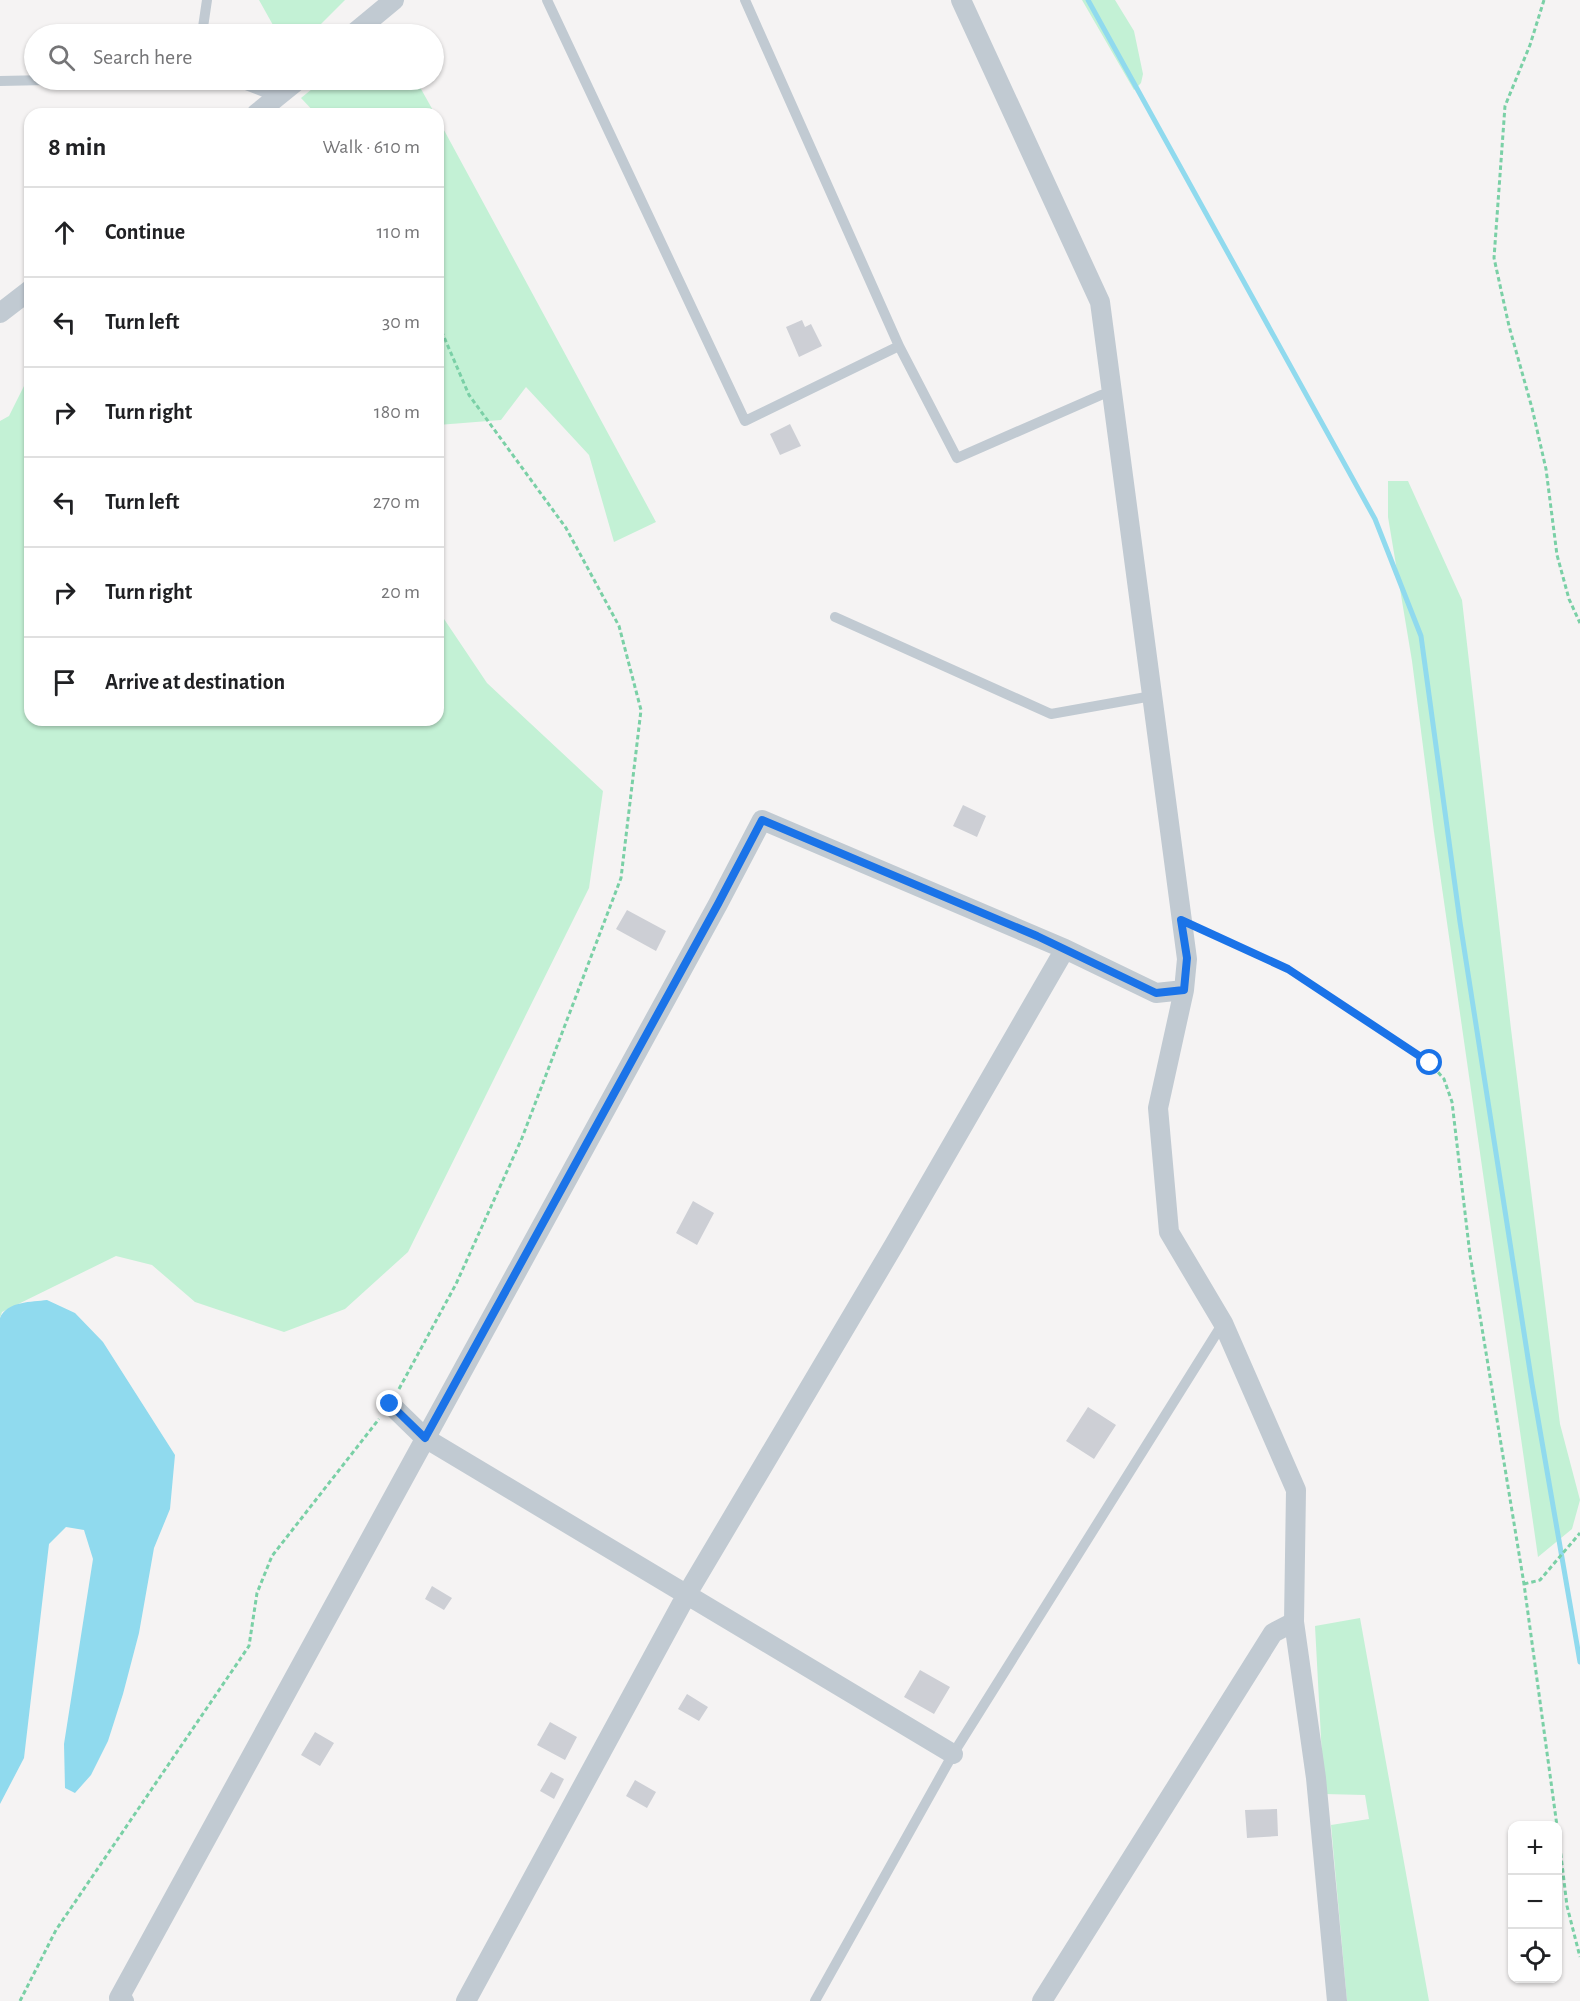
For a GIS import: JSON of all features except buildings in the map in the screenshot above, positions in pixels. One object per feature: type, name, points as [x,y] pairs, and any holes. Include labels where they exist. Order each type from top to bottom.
[{"type":"street","points":[[364,24],[394,0]]},
{"type":"street","points":[[961,0],[1100,302],[1187,958],[1184,990],[1158,1108],[1169,1232],[1223,1323],[1296,1490],[1294,1622],[1316,1778],[1337,2001]]},
{"type":"street","points":[[263,108],[286,90]]},
{"type":"street","points":[[0,314],[24,295]]},
{"type":"street","points":[[124,2001],[119,1998],[762,820],[1065,949],[1156,993],[1184,990]]},
{"type":"street","points":[[466,2001],[687,1594],[894,1245],[1065,949]]},
{"type":"street","points":[[390,1404],[425,1438],[954,1754]]},
{"type":"street","points":[[1042,2001],[1273,1633],[1294,1622]]},
{"type":"lane","points":[[203,24],[207,0]]},
{"type":"lane","points":[[547,0],[746,421],[899,346]]},
{"type":"lane","points":[[745,0],[899,346],[957,458],[1112,392]]},
{"type":"lane","points":[[0,81],[24,80]]},
{"type":"lane","points":[[259,90],[277,97]]},
{"type":"lane","points":[[835,617],[1051,714],[1152,696]]},
{"type":"lane","points":[[815,2001],[954,1754],[1223,1323]]},
{"type":"path","points":[[1544,0],[1530,45],[1505,106],[1494,258],[1546,469],[1557,555],[1569,599],[1580,623]]},
{"type":"path","points":[[20,2001],[56,1930],[249,1646],[257,1593],[272,1556],[390,1404],[456,1284],[522,1138],[621,878],[641,710],[619,626],[566,528],[469,395],[444,337]]},
{"type":"path","points":[[1181,920],[1288,969],[1430,1063],[1444,1079],[1452,1102],[1470,1255],[1524,1584],[1556,1821]]},
{"type":"path","points":[[1524,1584],[1540,1580],[1580,1533]]},
{"type":"path","points":[[1562,1865],[1568,1906],[1580,1957]]},
{"type":"green space","points":[[259,0],[345,0],[321,24],[272,24]]},
{"type":"green space","points":[[1082,0],[1115,0],[1134,31],[1143,74],[1141,83],[1134,90]]},
{"type":"green space","points":[[311,90],[422,90],[432,108],[310,108],[301,98]]},
{"type":"green space","points":[[444,130],[656,522],[614,542],[589,455],[526,387],[501,420],[444,425]]},
{"type":"green space","points":[[24,386],[24,726],[444,726],[444,619],[487,683],[603,791],[589,888],[408,1252],[345,1309],[284,1332],[195,1302],[152,1265],[116,1256],[2,1312],[0,1318],[0,421],[9,416]]},
{"type":"green space","points":[[1388,481],[1408,481],[1462,600],[1511,1029],[1560,1424],[1580,1500],[1572,1529],[1538,1557],[1434,832],[1412,661],[1388,517]]},
{"type":"green space","points":[[1360,1618],[1429,2001],[1347,2001],[1331,1825],[1369,1819],[1365,1795],[1324,1794],[1315,1626]]},
{"type":"water","points":[[47,1300],[75,1313],[103,1342],[175,1455],[170,1509],[154,1548],[139,1633],[108,1741],[91,1775],[75,1793],[65,1788],[64,1744],[93,1559],[84,1530],[66,1527],[49,1544],[24,1758],[0,1804],[0,1318],[3,1312],[14,1305]]},
{"type":"waterway","points":[[1088,0],[1375,519],[1421,636],[1460,922],[1532,1384],[1580,1662]]},
{"type":"route","points":[[390,1404],[425,1438],[762,820],[1037,936],[1156,993],[1184,990],[1187,958],[1181,920],[1288,969],[1430,1063]]}]
